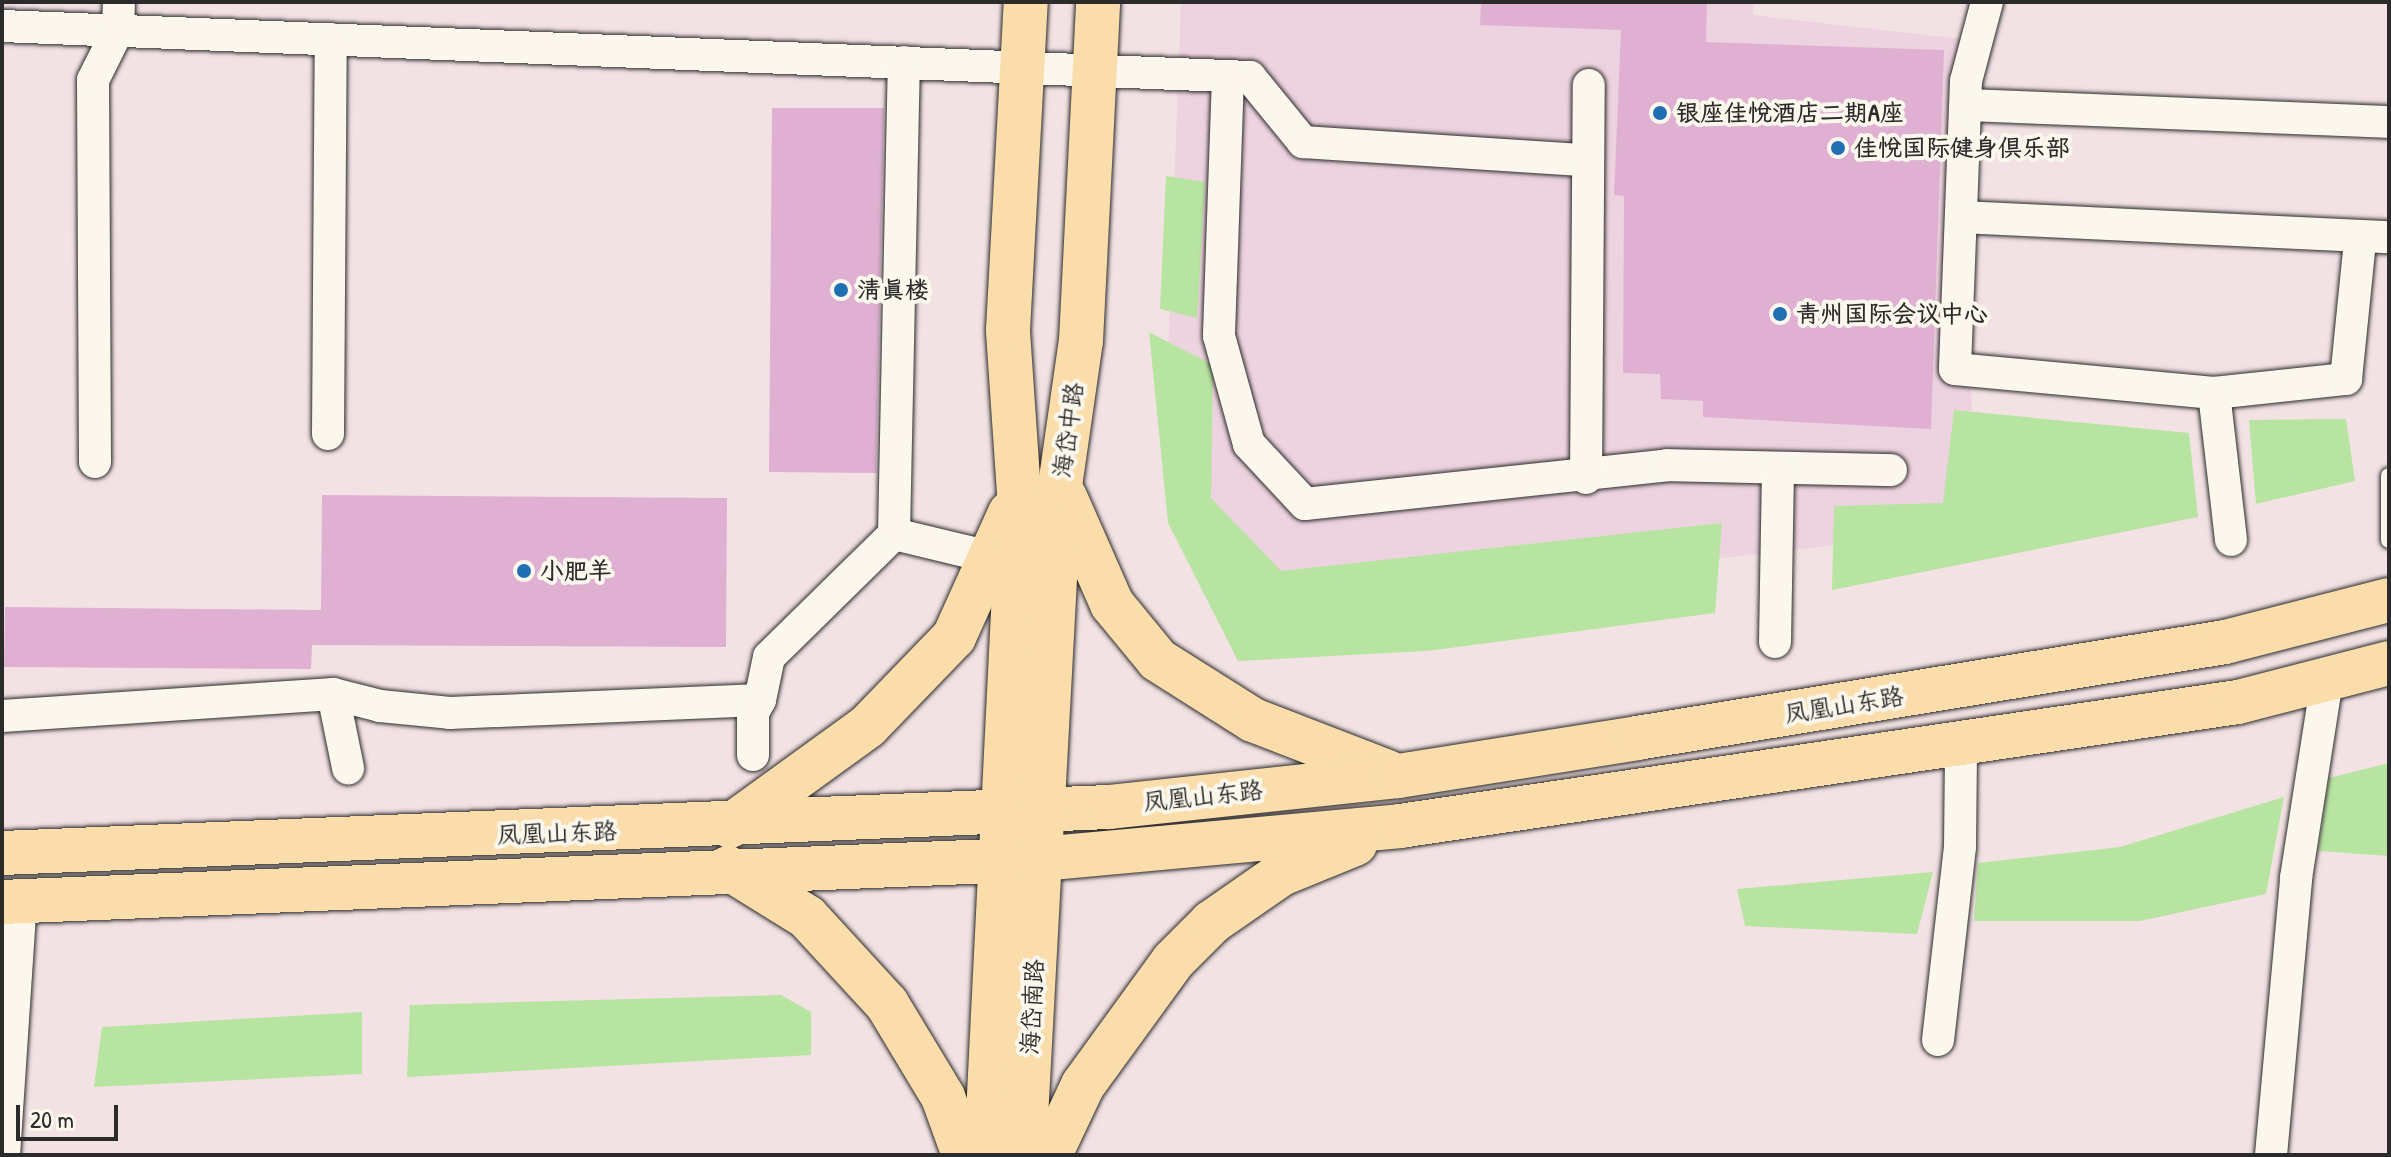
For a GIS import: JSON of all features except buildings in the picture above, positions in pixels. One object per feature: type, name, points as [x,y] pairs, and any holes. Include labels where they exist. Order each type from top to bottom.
[{"type":"main road","name":"海岱中路","points":[[1026,2],[1008,330],[1040,490]]},
{"type":"main road","name":"海岱中路","points":[[1021,859],[1040,490],[1081,341],[1098,2]]},
{"type":"main road","points":[[964,1155],[943,1097],[887,1004],[807,917],[729,847],[868,726],[954,637],[990,557],[1040,490],[1112,604],[1158,660],[1253,720],[1398,776]]},
{"type":"main road","name":"凤凰山东路","points":[[12,902],[729,847],[1025,813],[1398,776],[2225,642],[2389,600]]},
{"type":"main road","name":"凤凰山东路","points":[[2,853],[729,847],[1021,859],[1400,826],[1961,747],[2238,702],[2389,663]]},
{"type":"main road","points":[[1050,1155],[1105,1051],[1173,961],[1212,922],[1281,874],[1400,826]]},
{"type":"main road","name":"海岱南路","points":[[986,1155],[1021,859]]},
{"type":"main road","name":"海岱南路","points":[[1021,859],[1024,1155]]},
{"type":"street","points":[[1961,217],[2374,238],[2346,379],[2214,393],[1955,369],[1961,217],[1966,105],[1987,2]]},
{"type":"street","points":[[2,26],[119,16],[331,39],[1250,77],[1303,142],[1584,160]]},
{"type":"street","points":[[95,462],[93,80],[119,16]]},
{"type":"street","points":[[328,434],[331,39]]},
{"type":"street","points":[[753,755],[753,713],[760,700],[769,657],[894,534],[904,62]]},
{"type":"street","points":[[1228,76],[1219,336],[1249,444],[1305,504],[1586,478],[1667,465],[1891,470]]},
{"type":"street","points":[[1586,478],[1591,283],[1584,160],[1589,85]]},
{"type":"street","points":[[1966,105],[2389,122]]},
{"type":"street","points":[[2214,393],[2231,540]]},
{"type":"street","points":[[1775,642],[1778,469]]},
{"type":"street","points":[[894,534],[990,557]]},
{"type":"street","points":[[2271,1155],[2296,878],[2327,679]]},
{"type":"street","points":[[2,716],[333,694],[380,706],[450,713],[760,700]]},
{"type":"street","points":[[333,694],[348,768]]},
{"type":"street","points":[[1938,1040],[1960,847],[1961,747]]},
{"type":"street","points":[[4,1155],[12,902]]},
{"type":"lane","points":[[2389,476],[2389,540]]},
{"type":"shaded area","points":[[1181,2],[1753,2],[1753,15],[1961,39],[1975,529],[1305,606],[1198,522],[1167,382]]},
{"type":"green space","points":[[1166,176],[1205,182],[1197,318],[1160,309]]},
{"type":"green space","points":[[1149,332],[1213,365],[1211,498],[1281,571],[1722,523],[1715,613],[1427,651],[1238,661],[1168,523]]},
{"type":"green space","points":[[1954,410],[2189,433],[2198,517],[1832,590],[1834,506],[1943,503]]},
{"type":"green space","points":[[2346,419],[2355,481],[2256,504],[2249,420]]},
{"type":"green space","points":[[2389,763],[2389,856],[2318,851],[2329,778]]},
{"type":"green space","points":[[2284,797],[2266,894],[2140,921],[1974,921],[1978,863],[2120,847]]},
{"type":"green space","points":[[1933,872],[1917,934],[1745,926],[1737,889]]},
{"type":"green space","points":[[781,995],[811,1012],[811,1055],[407,1077],[410,1005]]},
{"type":"green space","points":[[362,1012],[362,1074],[94,1087],[102,1027]]},
{"type":"place","name":"银座佳悦酒店二期A座","points":[[1660,113]]},
{"type":"place","name":"佳悦国际健身俱乐部","points":[[1838,148]]},
{"type":"place","name":"清真楼","points":[[841,290]]},
{"type":"place","name":"青州国际会议中心","points":[[1780,314]]},
{"type":"place","name":"小肥羊","points":[[524,571]]}]
